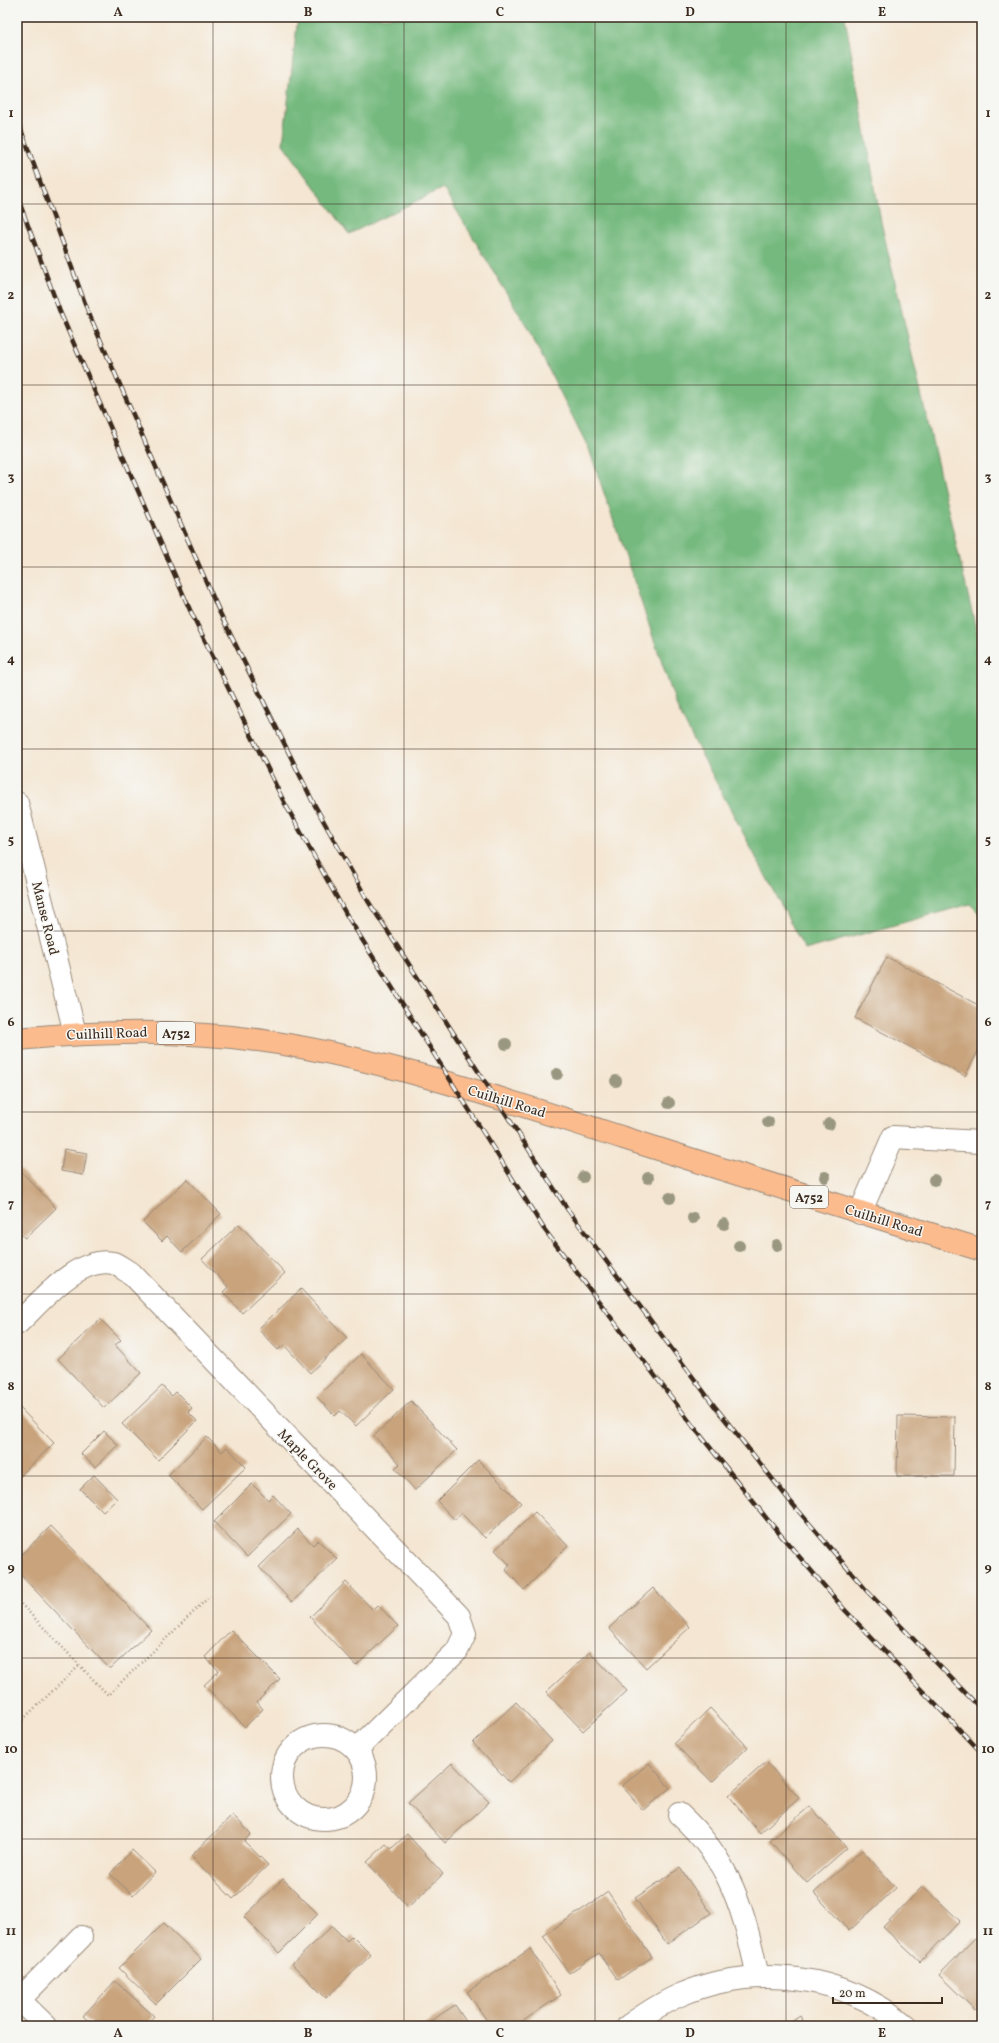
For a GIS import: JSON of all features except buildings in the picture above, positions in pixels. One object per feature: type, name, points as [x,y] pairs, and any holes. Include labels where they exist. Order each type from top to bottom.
[{"type":"main road","name":"Cuilhill Road","points":[[17,1039],[75,1033],[141,1032],[207,1034],[270,1042],[333,1053],[470,1089],[860,1213],[982,1250]]},
{"type":"street","name":"Manse Road","points":[[17,803],[75,1033]]},
{"type":"street","points":[[860,1213],[893,1137],[980,1142]]},
{"type":"street","name":"Maple Grove","points":[[17,1324],[74,1272],[93,1263],[114,1264],[132,1274],[459,1616],[465,1634],[457,1651],[357,1749]]},
{"type":"street","points":[[679,1814],[690,1824],[727,1874],[738,1897],[749,1935],[758,1977]]},
{"type":"street","points":[[46,2026],[18,1999],[81,1937]]},
{"type":"street","points":[[628,2026],[656,2007],[680,1995],[705,1986],[731,1980],[758,1977],[787,1977],[816,1982],[844,1990],[871,2002],[906,2026]]},
{"type":"path","points":[[21,1604],[108,1695],[210,1596]]},
{"type":"path","points":[[17,1725],[80,1665]]},
{"type":"green space","points":[[298,17],[845,17],[881,222],[982,655],[982,916],[970,904],[805,950],[678,710],[589,449],[526,325],[443,188],[349,234],[283,144]]},
{"type":"railway","points":[[17,119],[89,314],[219,611],[313,802],[368,901],[568,1210],[716,1408],[790,1501],[867,1591],[982,1710]]},
{"type":"railway","points":[[17,196],[60,312],[190,610],[283,800],[346,914],[544,1229],[693,1426],[767,1519],[844,1609],[982,1753]]}]
